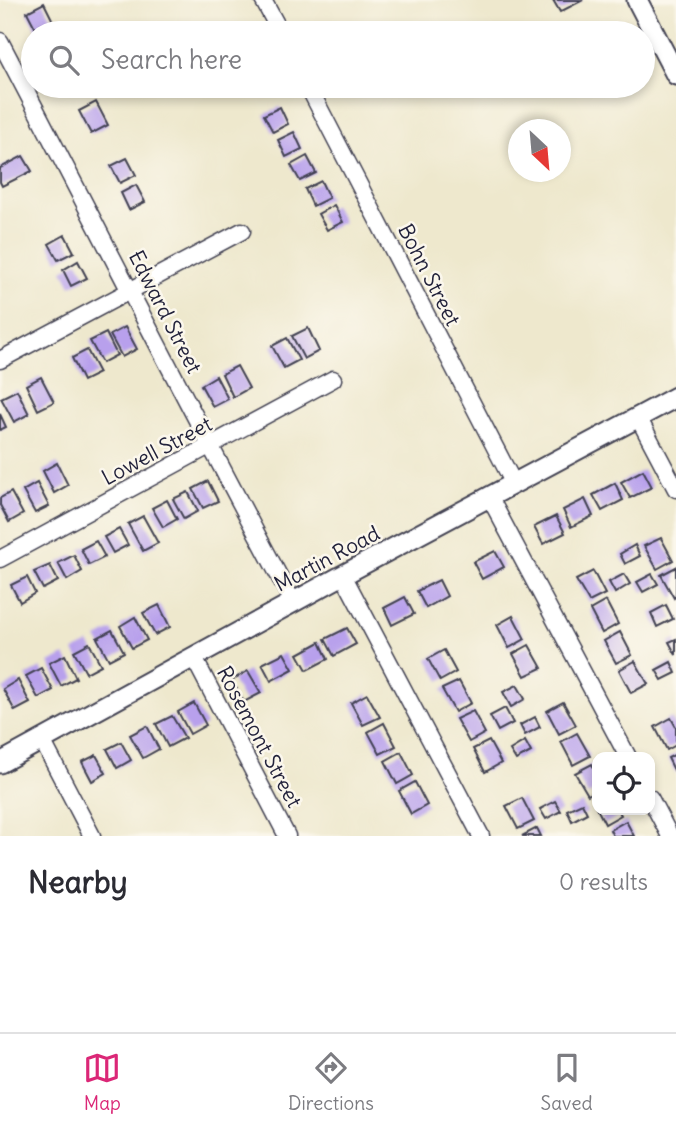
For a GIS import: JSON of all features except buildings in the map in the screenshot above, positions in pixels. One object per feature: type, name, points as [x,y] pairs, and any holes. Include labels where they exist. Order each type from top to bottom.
[{"type":"street","points":[[263,0],[274,21]]},
{"type":"street","points":[[637,0],[648,21]]},
{"type":"street","points":[[655,35],[676,75]]},
{"type":"street","name":"Edward Street","points":[[0,41],[21,81]]},
{"type":"street","name":"Edward Street","points":[[30,98],[131,290],[209,447],[293,602]]},
{"type":"street","name":"Bohn Street","points":[[314,98],[514,484]]},
{"type":"street","points":[[0,360],[242,231]]},
{"type":"street","name":"Lowell Street","points":[[0,559],[333,379]]},
{"type":"street","name":"Martin Road","points":[[0,763],[676,397]]},
{"type":"street","points":[[638,417],[676,489]]},
{"type":"street","points":[[490,498],[625,752]]},
{"type":"street","points":[[343,575],[481,836]]},
{"type":"street","name":"Rosemont Street","points":[[194,658],[288,836]]},
{"type":"street","points":[[42,740],[92,836]]},
{"type":"street","points":[[655,808],[670,836]]}]
